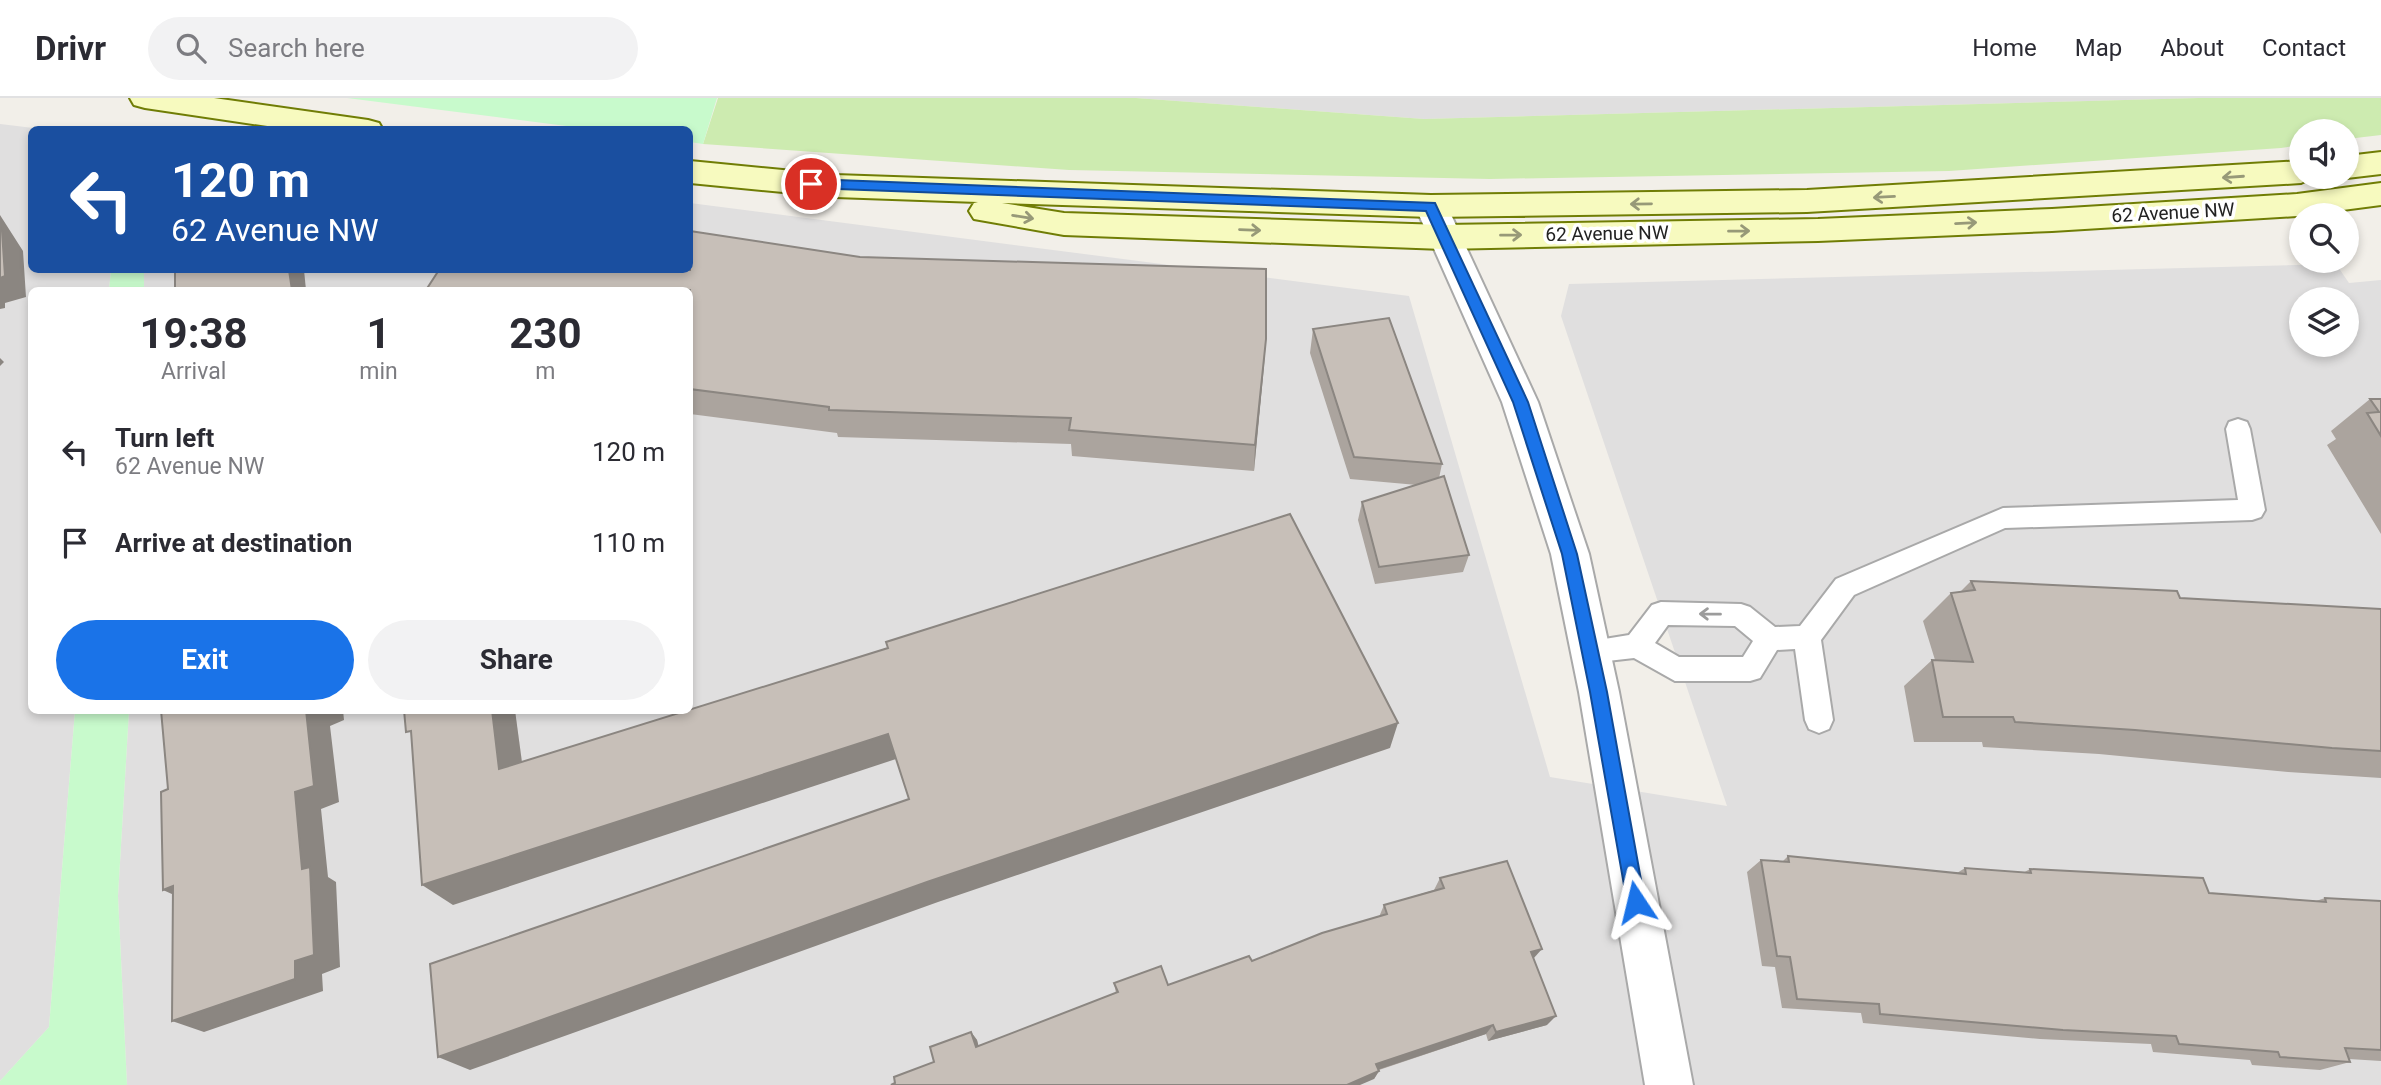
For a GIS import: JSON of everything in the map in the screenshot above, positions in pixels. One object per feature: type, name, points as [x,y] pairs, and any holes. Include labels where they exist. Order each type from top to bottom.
[{"type":"main road","points":[[145,98],[340,126]]},
{"type":"main road","points":[[2359,166],[2381,163]]},
{"type":"main road","name":"62 Avenue NW","points":[[693,173],[835,186],[1064,224],[1437,222],[1818,230],[2297,205],[2381,194]]},
{"type":"main road","name":"62 Avenue NW","points":[[1437,222],[2289,173]]},
{"type":"street","points":[[1437,222],[1520,402],[1570,554],[1669,1085]]},
{"type":"lane","points":[[1819,720],[1807,637],[1845,587],[2003,519],[2252,510],[2238,429]]},
{"type":"lane","points":[[1637,646],[1661,613],[1741,615],[1770,639],[1807,637]]},
{"type":"lane","points":[[1590,651],[1637,646],[1675,669],[1751,669],[1770,639]]},
{"type":"shaded area","points":[[1136,98],[2199,98],[1424,119]]},
{"type":"shaded area","points":[[0,124],[28,127],[28,273],[111,273],[109,287],[28,287],[28,714],[75,714],[49,1027],[0,1081]]},
{"type":"shaded area","points":[[693,203],[1409,296],[1550,777],[1727,806],[1561,316],[1569,284],[2289,265],[2289,273],[2342,273],[2349,283],[2381,280],[2381,1085],[127,1085],[118,896],[129,714],[693,714],[693,287],[144,287],[144,273],[693,273]]},
{"type":"green space","points":[[347,98],[717,98],[703,144],[693,142],[693,126],[566,126]]},
{"type":"green space","points":[[718,98],[1136,98],[1424,119],[2199,98],[2381,98],[2381,135],[2359,138],[2359,119],[2289,119],[2289,147],[1949,171],[1490,179],[1069,170],[703,144]]},
{"type":"green space","points":[[111,273],[144,273],[144,287],[109,287]]},
{"type":"green space","points":[[75,714],[129,714],[118,896],[127,1085],[0,1085],[0,1081],[49,1027]]},
{"type":"building","points":[[0,228],[5,276],[0,278]]},
{"type":"building","points":[[693,231],[860,257],[1266,269],[1266,339],[1255,445],[1069,430],[1071,418],[829,410],[829,407],[693,389],[693,287],[428,287],[437,273],[693,273]]},
{"type":"building","points":[[175,273],[289,273],[292,287],[175,287]]},
{"type":"building","points":[[1389,318],[1442,464],[1354,457],[1313,329]]},
{"type":"building","points":[[2370,399],[2381,399],[2381,436],[2367,413],[2379,412]]},
{"type":"building","points":[[1444,476],[1469,555],[1379,567],[1362,502]]},
{"type":"building","points":[[1290,514],[1398,723],[927,882],[438,1057],[430,964],[909,799],[888,734],[422,885],[411,731],[406,732],[404,714],[492,714],[499,769],[676,714],[693,714],[693,709],[888,648],[886,642]]},
{"type":"building","points":[[1971,581],[2177,591],[2180,598],[2381,609],[2381,751],[2015,722],[2013,717],[1943,717],[1932,660],[1973,662],[1951,593],[1975,590]]},
{"type":"building","points":[[161,714],[306,714],[314,786],[295,792],[302,869],[310,867],[314,955],[295,961],[295,979],[172,1021],[173,886],[163,890],[161,792],[168,789]]},
{"type":"building","points":[[1788,856],[1966,874],[1965,868],[2031,873],[2030,869],[2203,878],[2209,893],[2326,902],[2325,898],[2381,901],[2381,1050],[2345,1048],[2350,1062],[2280,1057],[2278,1052],[2179,1044],[2176,1036],[2063,1030],[1880,1014],[1879,1004],[1797,999],[1790,957],[1777,956],[1761,860],[1789,862]]},
{"type":"building","points":[[1507,861],[1542,949],[1531,952],[1556,1016],[1496,1032],[1493,1025],[1376,1064],[1379,1071],[1347,1085],[891,1085],[895,1083],[894,1077],[934,1062],[930,1047],[971,1032],[976,1047],[1118,992],[1114,983],[1161,966],[1168,985],[1249,956],[1252,961],[1322,933],[1387,914],[1384,905],[1444,888],[1440,878]]},
{"type":"route","points":[[811,184],[1431,206],[1520,402],[1570,554],[1599,692],[1636,902]]}]
